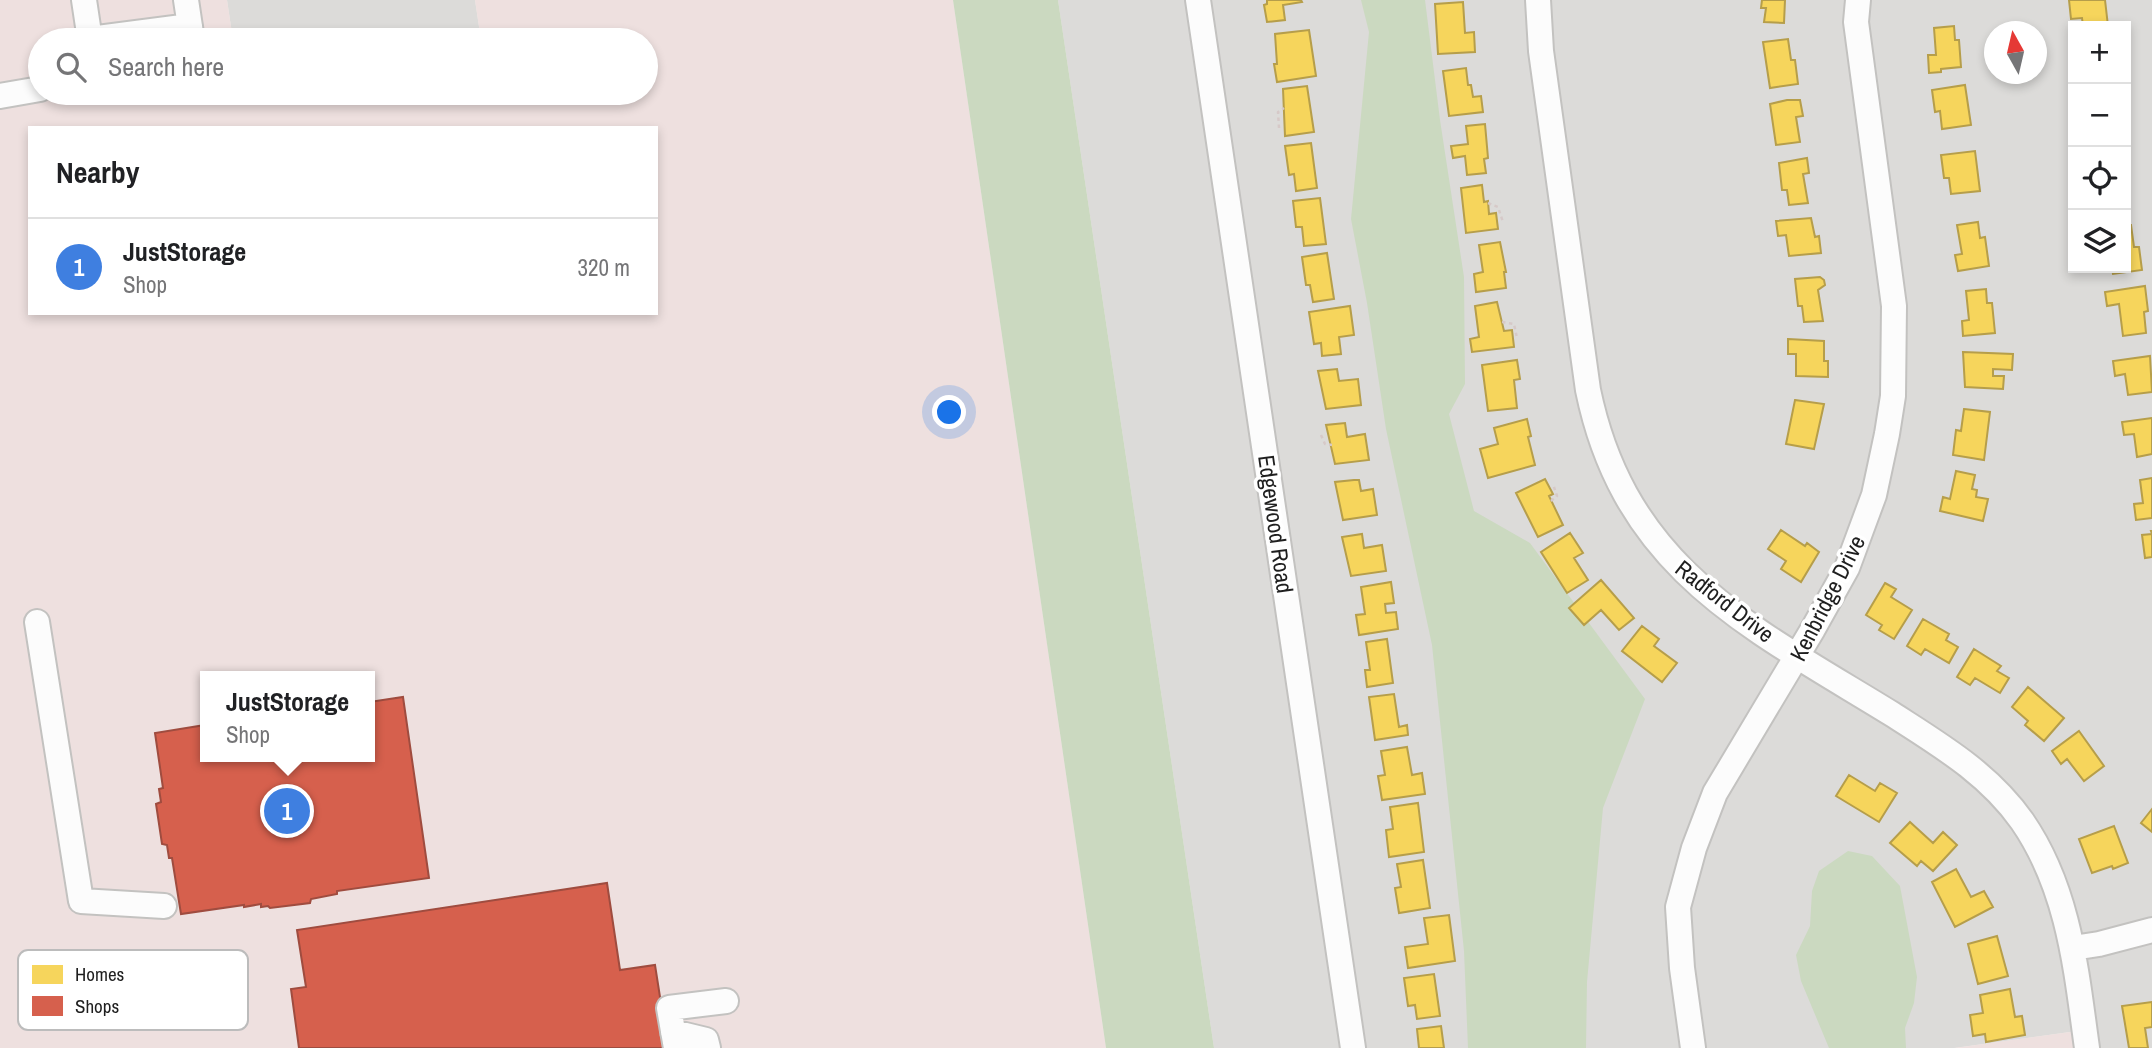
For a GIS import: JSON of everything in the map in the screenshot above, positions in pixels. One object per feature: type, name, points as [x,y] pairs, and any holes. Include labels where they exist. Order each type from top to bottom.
[{"type":"street","points":[[84,0],[88,28]]},
{"type":"street","points":[[186,0],[190,28]]},
{"type":"street","name":"Edgewood Road","points":[[1199,0],[1353,1048]]},
{"type":"street","name":"Radford Drive","points":[[1538,0],[1541,51],[1588,390],[1592,412],[1608,460],[1646,529],[1681,570],[1736,615],[1953,753],[1988,781],[2022,821],[2048,867],[2060,897],[2073,948],[2088,1048]]},
{"type":"street","name":"Kenbridge Drive","points":[[1693,1048],[1682,968],[1678,907],[1694,848],[1715,793],[1836,590],[1865,522],[1882,463],[1893,396],[1894,306],[1856,22],[1858,0]]},
{"type":"street","points":[[0,96],[28,91]]},
{"type":"street","points":[[37,622],[81,901],[164,906]]},
{"type":"street","points":[[2073,948],[2152,930]]},
{"type":"street","points":[[708,1048],[706,1040],[674,1040],[668,1008],[726,1001]]},
{"type":"path","points":[[1279,128],[1278,112],[1284,108]]},
{"type":"path","points":[[1488,204],[1498,207],[1503,222]]},
{"type":"path","points":[[1502,322],[1514,324],[1517,338]]},
{"type":"path","points":[[1321,435],[1325,444],[1332,445]]},
{"type":"path","points":[[1551,501],[1557,496],[1553,484]]},
{"type":"shaded area","points":[[0,0],[227,0],[231,28],[28,28],[28,105],[658,105],[658,28],[479,28],[475,0],[953,0],[1106,1048],[0,1048]]},
{"type":"shaded area","points":[[227,0],[475,0],[479,28],[231,28]]},
{"type":"shaded area","points":[[1058,0],[2152,0],[2152,1048],[2087,1048],[2084,1030],[1954,1048],[1214,1048]]},
{"type":"shaded area","points":[[2085,1030],[2087,1048],[1955,1048]]},
{"type":"green space","points":[[953,0],[1058,0],[1214,1048],[1106,1048]]},
{"type":"green space","points":[[1361,0],[1425,0],[1464,277],[1465,384],[1449,414],[1474,511],[1530,543],[1645,699],[1603,808],[1587,982],[1586,1048],[1468,1048],[1464,951],[1432,645],[1386,429],[1351,219],[1369,32]]},
{"type":"green space","points":[[1848,851],[1872,856],[1900,886],[1917,977],[1914,1003],[1905,1028],[1906,1048],[1829,1048],[1801,981],[1796,955],[1810,926],[1812,891],[1819,871]]},
{"type":"building: Homes","points":[[1267,0],[1302,2],[1283,5],[1285,20],[1267,22],[1264,5]]},
{"type":"building: Homes","points":[[1762,0],[1785,0],[1784,23],[1764,22],[1766,8],[1761,8]]},
{"type":"building: Homes","points":[[2069,0],[2105,0],[2107,21],[2071,19]]},
{"type":"building: Homes","points":[[1463,2],[1465,33],[1474,32],[1475,52],[1438,54],[1435,4]]},
{"type":"building: Homes","points":[[1954,26],[1955,40],[1959,40],[1961,67],[1929,73],[1928,55],[1936,55],[1934,28]]},
{"type":"building: Homes","points":[[1309,30],[1316,76],[1277,82],[1274,64],[1277,64],[1275,34]]},
{"type":"building: Homes","points":[[1788,39],[1791,60],[1795,60],[1798,84],[1770,88],[1763,42]]},
{"type":"building: Homes","points":[[1466,68],[1468,85],[1471,85],[1473,97],[1481,96],[1483,112],[1449,116],[1443,71]]},
{"type":"building: Homes","points":[[1965,85],[1971,125],[1942,129],[1940,111],[1935,112],[1932,90]]},
{"type":"building: Homes","points":[[1307,86],[1314,132],[1285,136],[1283,89]]},
{"type":"building: Homes","points":[[1800,100],[1803,116],[1796,117],[1800,142],[1776,145],[1770,104]]},
{"type":"building: Homes","points":[[1485,124],[1488,158],[1484,159],[1486,173],[1467,175],[1465,156],[1453,158],[1451,146],[1468,144],[1466,126]]},
{"type":"building: Homes","points":[[1311,143],[1317,188],[1296,191],[1294,174],[1289,175],[1285,146]]},
{"type":"building: Homes","points":[[1975,151],[1980,191],[1951,194],[1949,178],[1944,178],[1941,155]]},
{"type":"building: Homes","points":[[1807,158],[1809,173],[1803,174],[1808,203],[1789,205],[1787,190],[1782,190],[1779,163]]},
{"type":"building: Homes","points":[[1482,185],[1484,202],[1488,201],[1489,214],[1496,213],[1498,229],[1466,233],[1461,188]]},
{"type":"building: Homes","points":[[1320,198],[1326,244],[1304,246],[1302,227],[1296,227],[1293,201]]},
{"type":"building: Homes","points":[[1811,218],[1815,237],[1819,236],[1821,253],[1789,256],[1786,235],[1778,236],[1776,221]]},
{"type":"building: Homes","points":[[1978,222],[1980,238],[1985,237],[1989,266],[1958,271],[1955,255],[1962,254],[1957,225]]},
{"type":"building: Homes","points":[[2131,225],[2134,247],[2139,247],[2142,270],[2131,272]]},
{"type":"building: Homes","points":[[1500,242],[1506,288],[1476,292],[1474,274],[1483,272],[1479,245]]},
{"type":"building: Homes","points":[[1327,253],[1334,299],[1313,302],[1310,285],[1306,285],[1302,257]]},
{"type":"building: Homes","points":[[1820,277],[1825,285],[1818,290],[1823,321],[1804,322],[1802,306],[1798,306],[1795,279]]},
{"type":"building: Homes","points":[[2145,286],[2148,311],[2144,312],[2146,333],[2123,336],[2119,304],[2107,306],[2105,292]]},
{"type":"building: Homes","points":[[1986,289],[1987,303],[1992,303],[1995,333],[1963,336],[1962,321],[1969,320],[1966,291]]},
{"type":"building: Homes","points":[[1497,302],[1504,331],[1512,330],[1514,347],[1472,352],[1470,339],[1479,337],[1475,306]]},
{"type":"building: Homes","points":[[1350,306],[1354,335],[1339,337],[1341,354],[1322,356],[1321,343],[1314,344],[1309,312]]},
{"type":"building: Homes","points":[[1788,339],[1824,341],[1824,361],[1828,361],[1828,377],[1796,376],[1796,354],[1788,354]]},
{"type":"building: Homes","points":[[1963,352],[2013,354],[2012,370],[1993,369],[1993,376],[2004,376],[2003,389],[1965,387]]},
{"type":"building: Homes","points":[[2150,356],[2152,392],[2128,395],[2125,374],[2115,376],[2113,361]]},
{"type":"building: Homes","points":[[1517,360],[1520,379],[1514,380],[1517,408],[1488,411],[1482,365]]},
{"type":"building: Homes","points":[[1337,369],[1339,381],[1358,379],[1361,405],[1326,409],[1318,371]]},
{"type":"building: Homes","points":[[1795,400],[1824,404],[1814,449],[1786,444]]},
{"type":"building: Homes","points":[[1964,409],[1990,412],[1984,460],[1953,455],[1956,430],[1961,431]]},
{"type":"building: Homes","points":[[2152,418],[2152,454],[2137,457],[2134,434],[2124,435],[2122,422]]},
{"type":"building: Homes","points":[[1527,419],[1535,465],[1488,478],[1480,449],[1498,444],[1494,428]]},
{"type":"building: Homes","points":[[1345,423],[1347,437],[1365,434],[1369,460],[1335,464],[1326,425]]},
{"type":"building: Homes","points":[[1956,471],[1975,475],[1972,489],[1977,490],[1976,497],[1988,499],[1983,521],[1940,511],[1943,497],[1950,499]]},
{"type":"building: Homes","points":[[2152,478],[2152,518],[2136,520],[2134,504],[2143,503],[2140,480]]},
{"type":"building: Homes","points":[[1545,479],[1553,494],[1549,496],[1563,525],[1538,537],[1516,493]]},
{"type":"building: Homes","points":[[1359,480],[1361,491],[1373,489],[1377,515],[1343,520],[1335,482]]},
{"type":"building: Homes","points":[[1781,530],[1819,552],[1801,582],[1781,569],[1786,561],[1768,549]]},
{"type":"building: Homes","points":[[1570,533],[1583,553],[1574,558],[1588,580],[1567,593],[1541,552]]},
{"type":"building: Homes","points":[[1362,534],[1364,548],[1382,545],[1386,571],[1351,576],[1342,537]]},
{"type":"building: Homes","points":[[2152,534],[2152,557],[2145,558],[2142,535]]},
{"type":"building: Homes","points":[[1601,580],[1634,618],[1619,630],[1601,610],[1584,625],[1569,608]]},
{"type":"building: Homes","points":[[1391,582],[1394,603],[1385,604],[1386,613],[1396,612],[1398,629],[1359,635],[1356,615],[1365,614],[1361,587]]},
{"type":"building: Homes","points":[[1885,583],[1896,589],[1891,597],[1912,610],[1894,639],[1879,630],[1882,625],[1866,615]]},
{"type":"building: Homes","points":[[1923,619],[1949,634],[1946,640],[1958,647],[1949,663],[1925,649],[1921,655],[1907,646]]},
{"type":"building: Homes","points":[[1642,626],[1659,639],[1654,646],[1677,663],[1662,682],[1622,651]]},
{"type":"building: Homes","points":[[1387,639],[1393,683],[1367,687],[1365,670],[1370,670],[1366,642]]},
{"type":"building: Homes","points":[[1974,649],[2001,666],[1997,671],[2009,678],[2000,693],[1975,678],[1970,685],[1957,677]]},
{"type":"building: Homes","points":[[2028,687],[2064,718],[2044,741],[2025,725],[2028,721],[2012,707]]},
{"type":"building: Homes","points":[[1394,694],[1399,727],[1407,725],[1408,735],[1375,740],[1369,697]]},
{"type":"building: Homes","points":[[2079,731],[2104,766],[2084,781],[2067,759],[2061,764],[2052,751]]},
{"type":"building: Homes","points":[[1407,747],[1412,775],[1422,773],[1425,794],[1382,800],[1378,776],[1385,775],[1381,751]]},
{"type":"building: Homes","points":[[1849,775],[1875,791],[1880,783],[1897,793],[1879,822],[1836,796]]},
{"type":"building: Homes","points":[[1418,803],[1424,852],[1389,857],[1386,830],[1393,829],[1390,807]]},
{"type":"building: Homes","points":[[2152,809],[2152,832],[2141,823]]},
{"type":"building: Homes","points":[[1910,822],[1933,843],[1943,832],[1957,845],[1933,871],[1921,861],[1917,866],[1890,843]]},
{"type":"building: Homes","points":[[2114,826],[2128,863],[2092,873],[2079,839]]},
{"type":"building: Homes","points":[[1423,860],[1430,908],[1399,913],[1395,888],[1401,887],[1397,864]]},
{"type":"building: Homes","points":[[1956,869],[1971,897],[1984,891],[1993,907],[1955,927],[1932,882]]},
{"type":"building: Homes","points":[[1449,915],[1455,961],[1408,968],[1405,947],[1428,944],[1424,918]]},
{"type":"building: Homes","points":[[1997,936],[2008,976],[1978,984],[1968,944]]},
{"type":"building: Homes","points":[[1434,974],[1440,1016],[1417,1019],[1415,1005],[1408,1006],[1404,978]]},
{"type":"building: Homes","points":[[2010,989],[2015,1017],[2022,1016],[2025,1035],[1986,1042],[1985,1034],[1973,1036],[1970,1015],[1983,1013],[1980,995]]},
{"type":"building: Homes","points":[[2152,1002],[2152,1027],[2145,1028],[2148,1048],[2129,1048],[2122,1006]]},
{"type":"building: Homes","points":[[1441,1026],[1444,1048],[1419,1048],[1417,1029]]},
{"type":"building: Shops","points":[[403,697],[429,878],[337,891],[337,894],[311,899],[310,903],[270,908],[261,907],[261,904],[244,905],[181,914],[172,858],[169,858],[167,845],[162,844],[156,804],[161,802],[159,789],[163,788],[155,733],[200,726],[200,762],[375,762],[375,701]]},
{"type":"building: Shops","points":[[607,883],[620,970],[655,965],[668,1048],[299,1048],[291,989],[306,987],[297,930]]},
{"type":"place","name":"JustStorage","points":[[287,811]]}]
